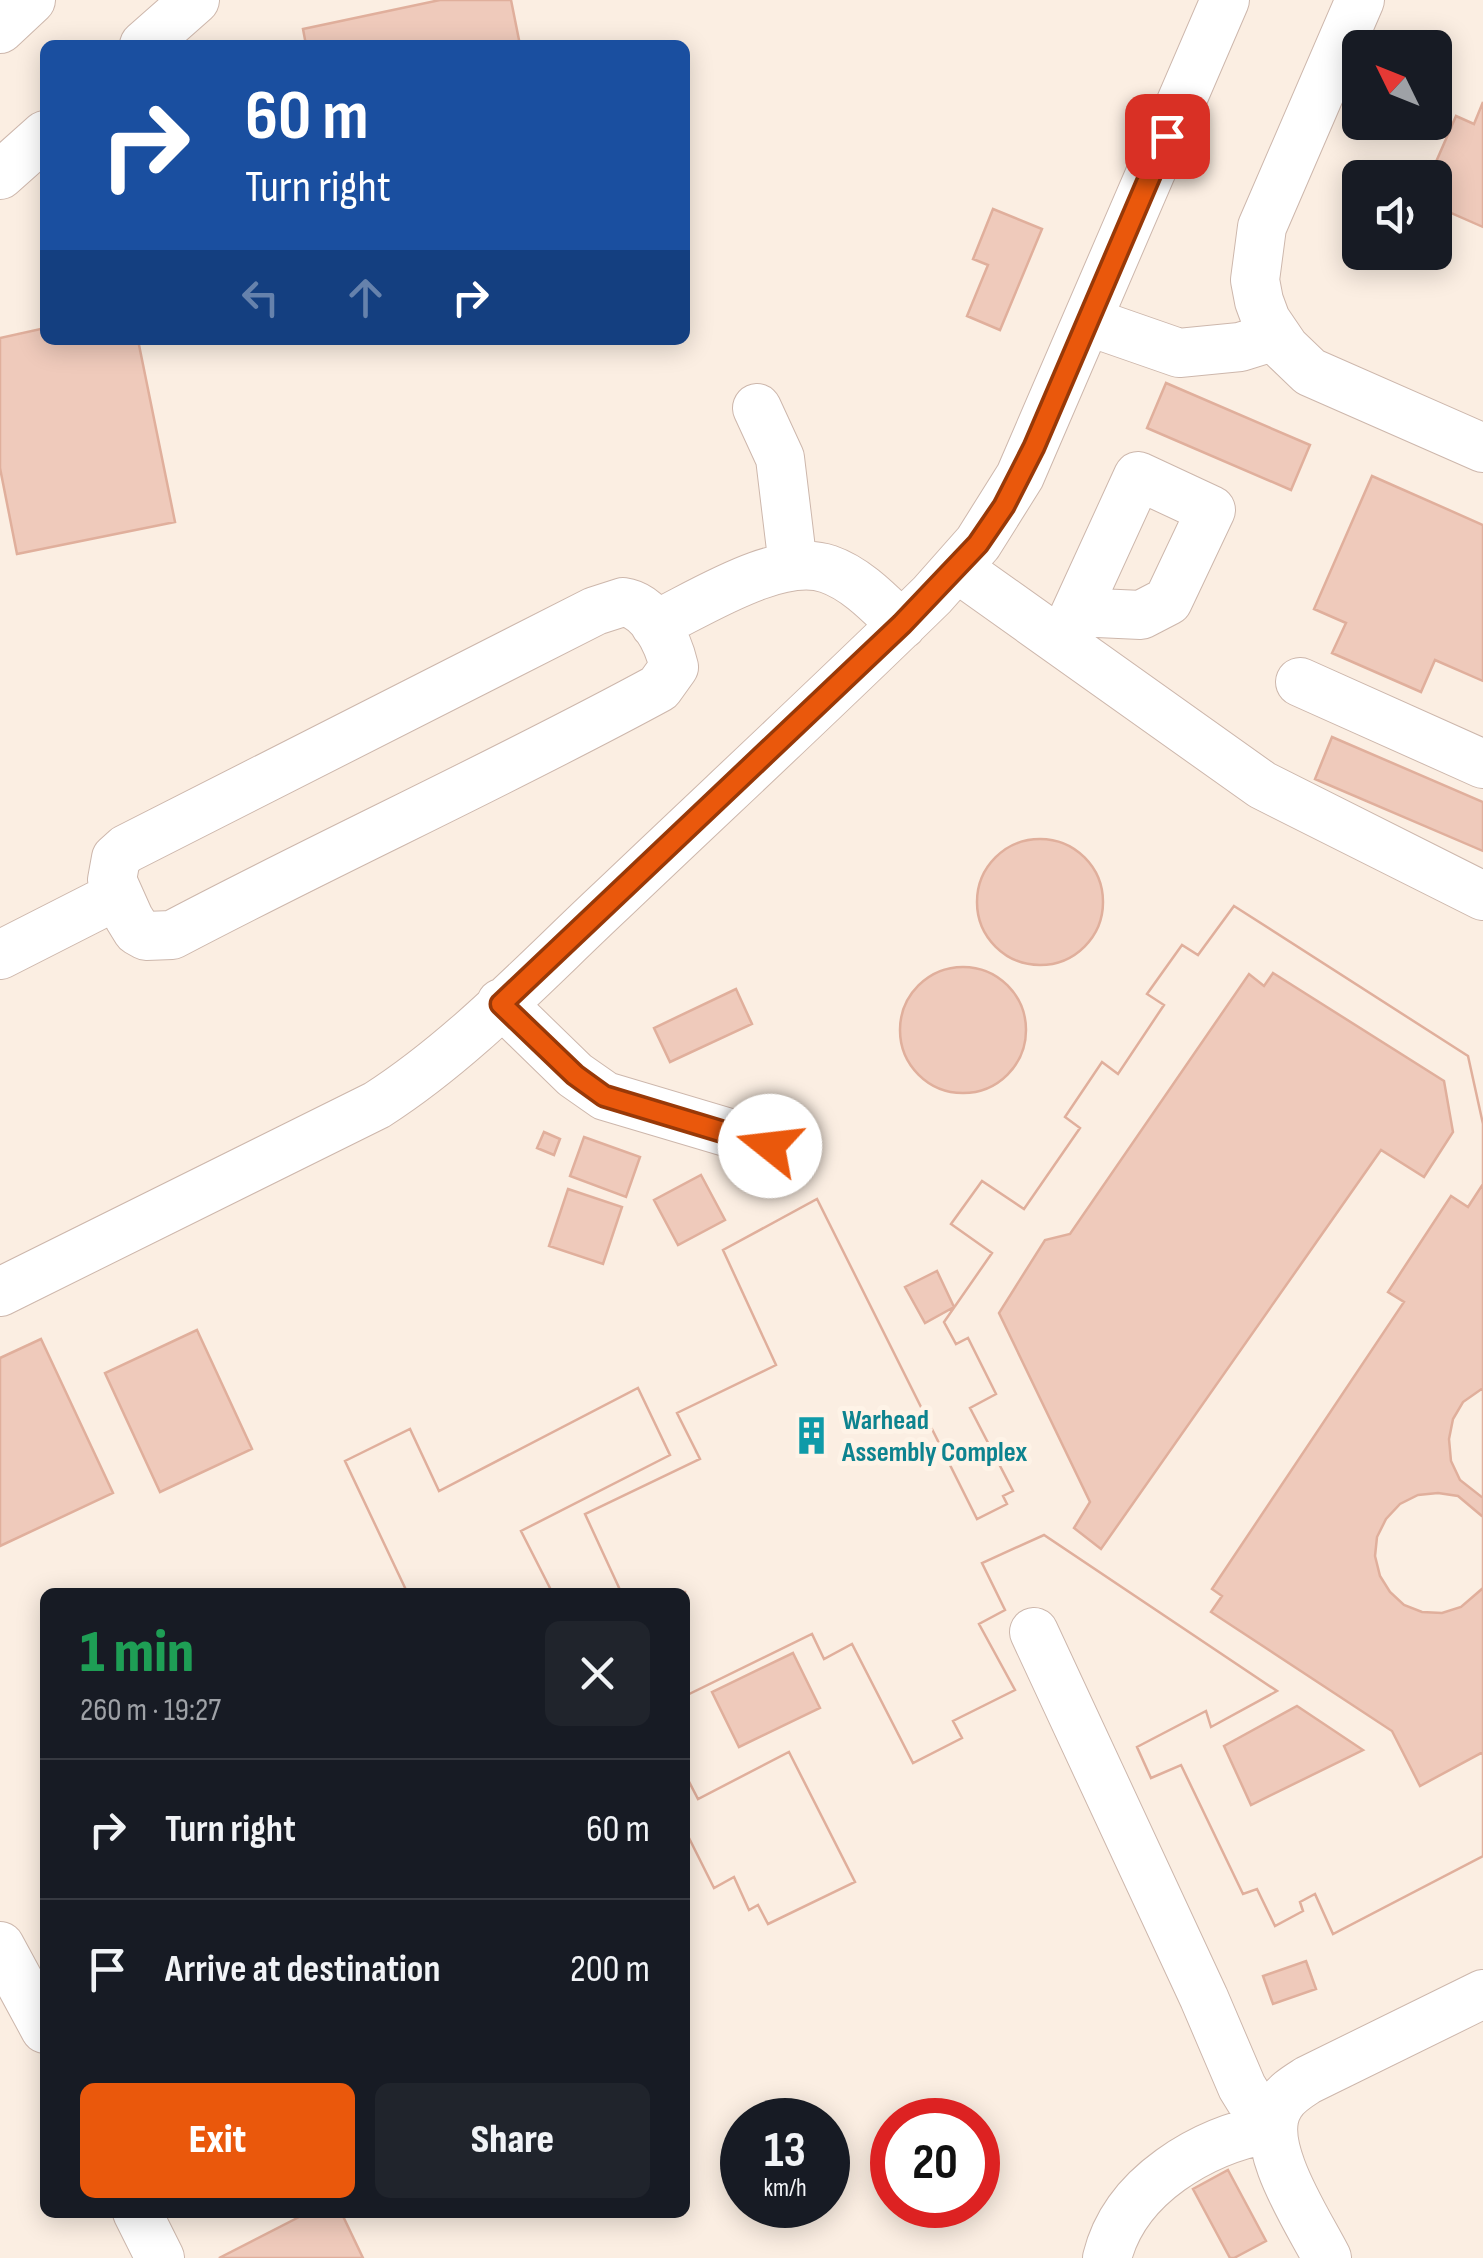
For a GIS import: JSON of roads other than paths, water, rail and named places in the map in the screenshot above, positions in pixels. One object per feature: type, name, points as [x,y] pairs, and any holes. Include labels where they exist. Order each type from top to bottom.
[{"type":"lane","points":[[0,28],[31,0]]},
{"type":"lane","points":[[150,40],[195,0]]},
{"type":"lane","points":[[0,1292],[377,1105],[449,1051],[958,568],[1004,506],[1020,476],[1225,0]]},
{"type":"lane","points":[[1360,0],[1262,228],[1256,280],[1259,301],[1276,336],[1298,362],[1323,380],[1483,448]]},
{"type":"lane","points":[[0,176],[40,140]]},
{"type":"lane","points":[[1087,321],[1179,353],[1240,347],[1276,336]]},
{"type":"lane","points":[[757,408],[780,458],[792,566]]},
{"type":"lane","points":[[655,625],[748,582],[792,566],[811,565],[830,570],[864,590],[902,624]]},
{"type":"lane","points":[[958,568],[1069,627],[1262,785],[1483,896]]},
{"type":"lane","points":[[623,602],[641,608],[655,625],[674,667],[659,688],[315,859],[172,935],[146,936],[137,931],[112,880],[116,858],[126,848],[578,620],[623,602]]},
{"type":"lane","points":[[1300,682],[1483,764]]},
{"type":"lane","points":[[0,955],[118,896]]},
{"type":"lane","points":[[501,1004],[575,1075],[604,1096],[770,1146]]},
{"type":"lane","points":[[1034,1632],[1242,2087],[1273,2122]]},
{"type":"lane","points":[[0,1946],[40,2020]]},
{"type":"lane","points":[[1327,2258],[1278,2158],[1273,2122],[1280,2104],[1293,2089],[1483,1994]]},
{"type":"lane","points":[[1108,2258],[1118,2229],[1133,2207],[1174,2167],[1273,2122]]},
{"type":"lane","points":[[140,2218],[160,2258]]},
{"type":"place","name":"Warhead Assembly Complex","points":[[812,1436]]}]
